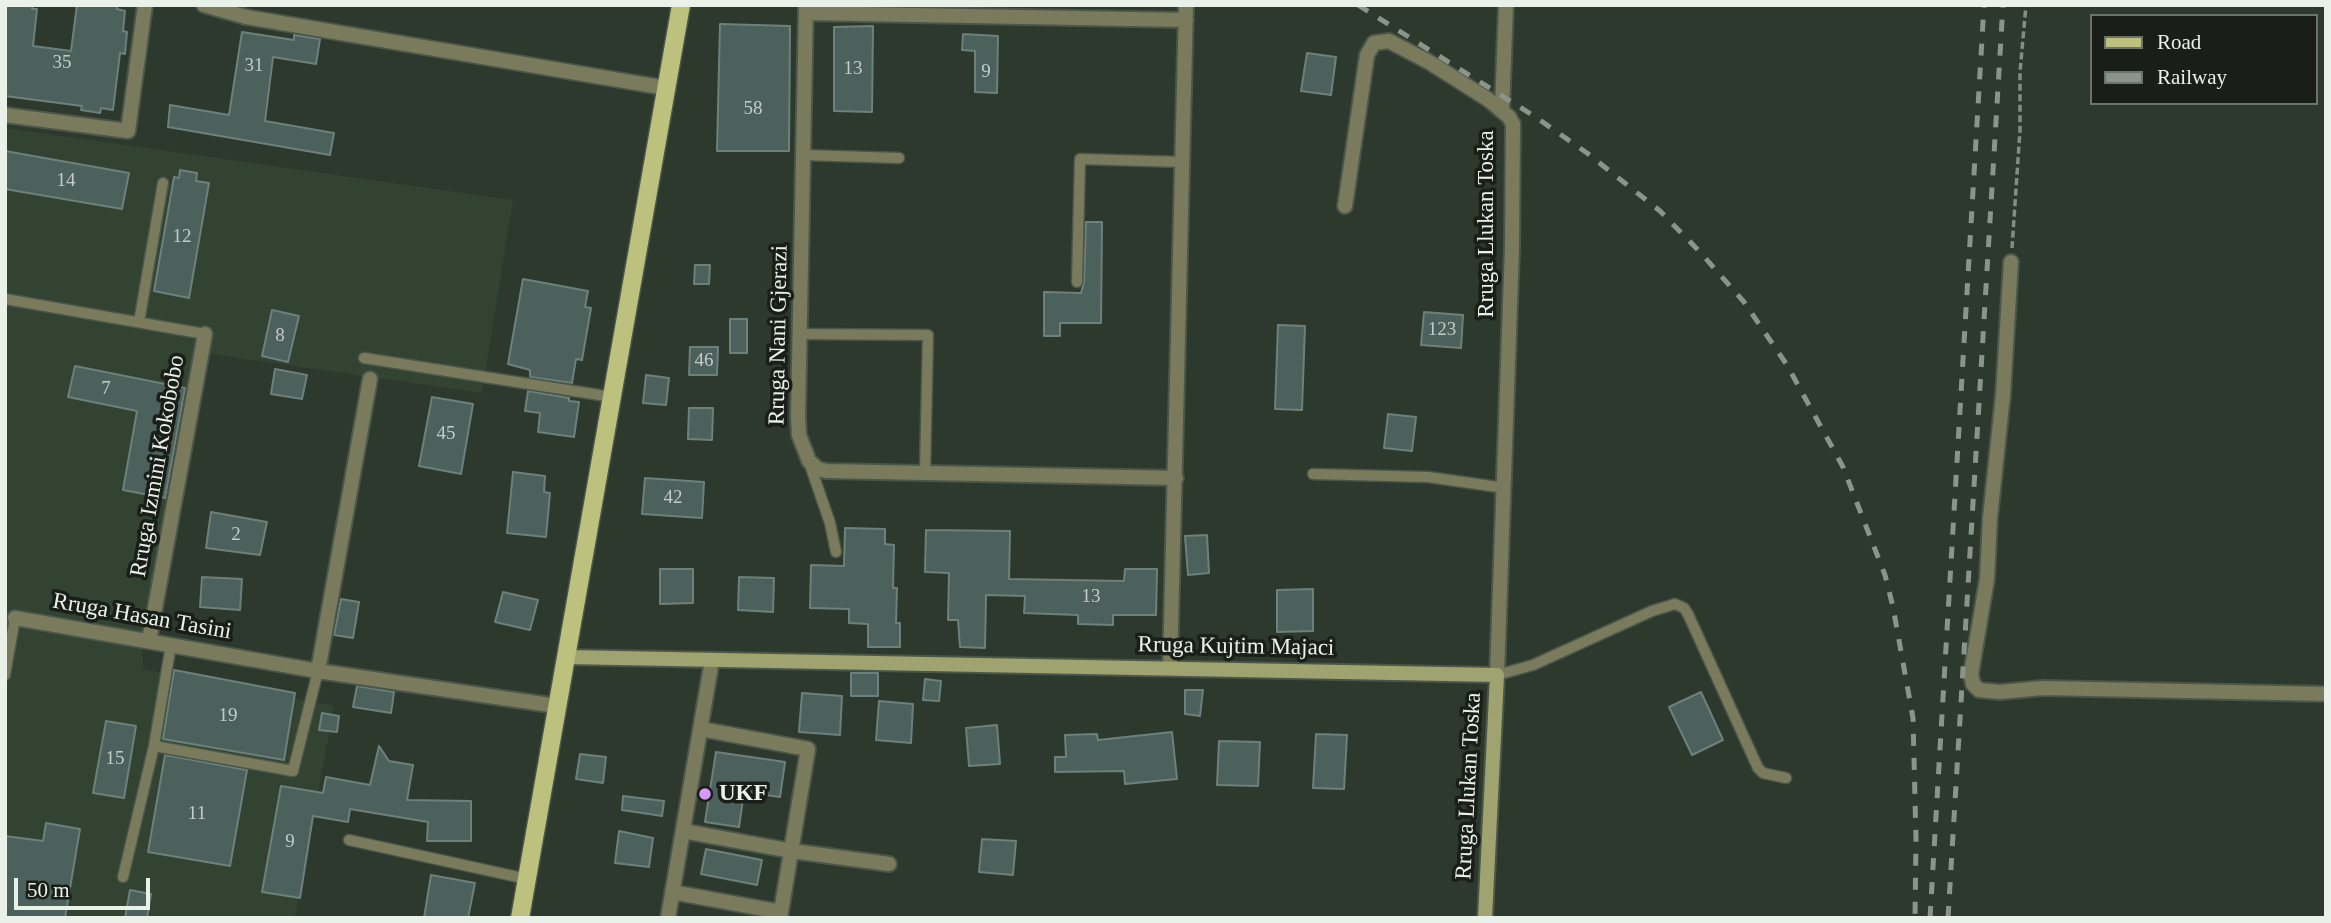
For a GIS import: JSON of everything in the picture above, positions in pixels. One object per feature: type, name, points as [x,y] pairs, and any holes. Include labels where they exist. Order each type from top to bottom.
[{"type":"main road","points":[[520,918],[681,5]]},
{"type":"street","points":[[5,115],[128,131],[145,5]]},
{"type":"street","points":[[204,5],[666,88]]},
{"type":"street","points":[[1502,110],[1506,5]]},
{"type":"street","points":[[806,9],[1186,13],[1170,668]]},
{"type":"street","name":"Rruga Nani Gjerazi","points":[[806,9],[799,435],[809,461]]},
{"type":"street","name":"Rruga Llukan Toska","points":[[1345,206],[1367,55],[1374,43],[1389,41],[1418,56],[1509,117],[1514,133],[1505,488],[1485,918]]},
{"type":"street","points":[[2011,262],[1987,579],[1971,674],[1973,684],[1979,690],[2000,692],[2052,688],[2326,694]]},
{"type":"street","name":"Rruga Izmini Kokobobo","points":[[149,641],[205,334]]},
{"type":"street","points":[[318,671],[370,379]]},
{"type":"street","points":[[809,461],[818,469],[826,471],[1176,478]]},
{"type":"street","name":"Rruga Hasan Tasini","points":[[15,618],[318,671],[557,706]]},
{"type":"street","name":"Rruga Kujtim Majaci","points":[[566,657],[1497,675]]},
{"type":"street","points":[[668,918],[712,660]]},
{"type":"street","points":[[672,892],[780,915],[792,850],[808,749],[701,729]]},
{"type":"street","points":[[683,831],[889,864]]},
{"type":"lane","points":[[804,155],[899,158]]},
{"type":"lane","points":[[1077,282],[1080,159],[1183,162]]},
{"type":"lane","points":[[139,322],[163,183]]},
{"type":"lane","name":"Rruga Izmini Kokobobo","points":[[5,299],[205,334]]},
{"type":"lane","points":[[801,334],[928,335],[925,472]]},
{"type":"lane","points":[[364,358],[612,397]]},
{"type":"lane","points":[[809,461],[830,523],[836,552]]},
{"type":"lane","points":[[1312,474],[1428,477],[1505,488]]},
{"type":"lane","name":"Rruga Kujtim Majaci","points":[[1497,675],[1533,665],[1652,611],[1675,604],[1684,608],[1688,614],[1758,768],[1763,774],[1786,778]]},
{"type":"lane","name":"Rruga Hasan Tasini","points":[[5,675],[15,618]]},
{"type":"lane","points":[[123,877],[154,746],[171,645]]},
{"type":"lane","points":[[154,746],[293,771],[318,671]]},
{"type":"lane","points":[[349,840],[527,879]]},
{"type":"path","points":[[2011,262],[2026,5]]},
{"type":"shaded area","points":[[5,128],[513,200],[482,393],[197,352],[142,634],[143,669],[334,706],[295,918],[5,918]]},
{"type":"building","points":[[5,5],[33,5],[32,9],[37,9],[33,46],[71,51],[77,5],[117,5],[117,9],[125,11],[125,54],[120,53],[113,110],[101,108],[100,113],[81,110],[82,106],[5,96]]},
{"type":"building","points":[[720,24],[790,26],[789,151],[717,151]]},
{"type":"building","points":[[873,26],[872,112],[834,111],[834,27]]},
{"type":"building","points":[[242,32],[294,40],[294,35],[320,39],[316,64],[273,57],[265,121],[334,133],[330,155],[168,127],[170,105],[229,115]]},
{"type":"building","points":[[963,34],[998,36],[997,93],[975,92],[975,51],[962,50]]},
{"type":"building","points":[[1307,53],[1336,57],[1331,95],[1301,91]]},
{"type":"building","points":[[5,151],[129,173],[122,209],[5,189]]},
{"type":"building","points":[[180,170],[197,173],[196,181],[209,183],[189,298],[154,291],[174,177],[179,178]]},
{"type":"building","points":[[1086,222],[1102,222],[1101,323],[1060,323],[1060,336],[1044,336],[1044,292],[1081,293],[1084,282]]},
{"type":"building","points":[[695,265],[710,265],[709,284],[694,284]]},
{"type":"building","points":[[523,279],[588,291],[585,307],[591,308],[582,360],[576,359],[572,383],[530,377],[530,370],[508,364]]},
{"type":"building","points":[[272,310],[299,316],[288,362],[262,356]]},
{"type":"building","points":[[1424,312],[1463,315],[1461,348],[1421,345]]},
{"type":"building","points":[[730,319],[747,319],[747,353],[730,353]]},
{"type":"building","points":[[1278,325],[1305,326],[1302,410],[1275,409]]},
{"type":"building","points":[[690,347],[718,347],[717,375],[689,375]]},
{"type":"building","points":[[75,366],[185,388],[165,498],[123,490],[137,411],[68,397]]},
{"type":"building","points":[[275,369],[307,375],[302,399],[271,394]]},
{"type":"building","points":[[646,375],[669,378],[666,405],[643,403]]},
{"type":"building","points":[[528,391],[579,402],[574,437],[538,432],[540,413],[525,411]]},
{"type":"building","points":[[432,397],[473,404],[461,474],[419,466]]},
{"type":"building","points":[[689,408],[713,408],[712,440],[688,439]]},
{"type":"building","points":[[1388,414],[1416,417],[1412,451],[1384,448]]},
{"type":"building","points":[[513,472],[545,476],[544,492],[550,493],[546,537],[507,533]]},
{"type":"building","points":[[645,478],[704,482],[702,518],[642,514]]},
{"type":"building","points":[[211,512],[267,522],[260,555],[206,548]]},
{"type":"building","points":[[845,528],[885,529],[885,544],[894,545],[893,588],[897,588],[896,623],[900,623],[900,647],[868,647],[868,624],[849,623],[849,609],[810,608],[811,565],[844,566]]},
{"type":"building","points":[[926,530],[1010,531],[1009,579],[1124,581],[1125,569],[1157,569],[1156,615],[1113,615],[1113,625],[1078,624],[1078,615],[1024,613],[1025,596],[986,595],[985,648],[960,647],[958,620],[948,620],[949,573],[925,572]]},
{"type":"building","points":[[1207,535],[1209,573],[1188,575],[1185,536]]},
{"type":"building","points":[[660,569],[693,569],[693,603],[660,604]]},
{"type":"building","points":[[202,577],[242,579],[240,610],[200,607]]},
{"type":"building","points":[[739,577],[774,578],[773,612],[738,610]]},
{"type":"building","points":[[1313,589],[1313,631],[1277,632],[1277,590]]},
{"type":"building","points":[[503,592],[538,600],[530,630],[495,622]]},
{"type":"building","points":[[341,599],[359,602],[353,638],[334,635]]},
{"type":"building","points":[[174,670],[295,693],[284,760],[163,739]]},
{"type":"building","points":[[851,673],[878,673],[878,696],[851,696]]},
{"type":"building","points":[[925,679],[941,681],[939,701],[923,700]]},
{"type":"building","points":[[357,686],[394,692],[391,713],[353,707]]},
{"type":"building","points":[[1185,690],[1203,690],[1200,716],[1185,714]]},
{"type":"building","points":[[1701,692],[1723,740],[1692,755],[1669,707]]},
{"type":"building","points":[[802,693],[842,696],[840,735],[799,732]]},
{"type":"building","points":[[879,701],[913,704],[911,743],[876,740]]},
{"type":"building","points":[[322,713],[339,716],[337,732],[319,730]]},
{"type":"building","points":[[106,721],[136,726],[124,798],[93,793]]},
{"type":"building","points":[[997,725],[1000,764],[969,766],[966,728]]},
{"type":"building","points":[[1172,732],[1177,779],[1125,784],[1124,771],[1055,772],[1055,757],[1066,757],[1065,735],[1097,734],[1098,740]]},
{"type":"building","points":[[1316,734],[1347,735],[1344,789],[1313,788]]},
{"type":"building","points":[[1219,741],[1260,742],[1258,786],[1217,785]]},
{"type":"building","points":[[379,746],[389,761],[413,765],[407,800],[471,801],[471,841],[427,841],[428,822],[350,809],[348,822],[313,816],[300,898],[262,892],[281,786],[323,793],[326,777],[370,785]]},
{"type":"building","points":[[716,752],[785,762],[780,797],[744,792],[739,827],[705,822]]},
{"type":"building","points":[[580,754],[606,757],[603,783],[576,779]]},
{"type":"building","points":[[165,755],[247,770],[230,866],[148,852]]},
{"type":"building","points":[[623,796],[664,801],[662,816],[622,810]]},
{"type":"building","points":[[46,823],[80,829],[65,918],[5,918],[5,836],[43,841]]},
{"type":"building","points":[[619,831],[653,838],[649,867],[615,863]]},
{"type":"building","points":[[982,839],[1016,841],[1013,875],[979,872]]},
{"type":"building","points":[[706,849],[762,860],[757,885],[701,874]]},
{"type":"building","points":[[431,875],[475,883],[468,918],[424,918]]},
{"type":"building","points":[[130,890],[151,894],[147,918],[125,918]]},
{"type":"railway","points":[[1358,5],[1534,116],[1587,153],[1660,211],[1744,302],[1787,365],[1843,467],[1885,575],[1893,607],[1913,718],[1915,918]]},
{"type":"railway","points":[[1930,918],[1984,5]]},
{"type":"railway","points":[[1948,918],[2003,5]]},
{"type":"place","name":"UKF","points":[[705,794]]}]
